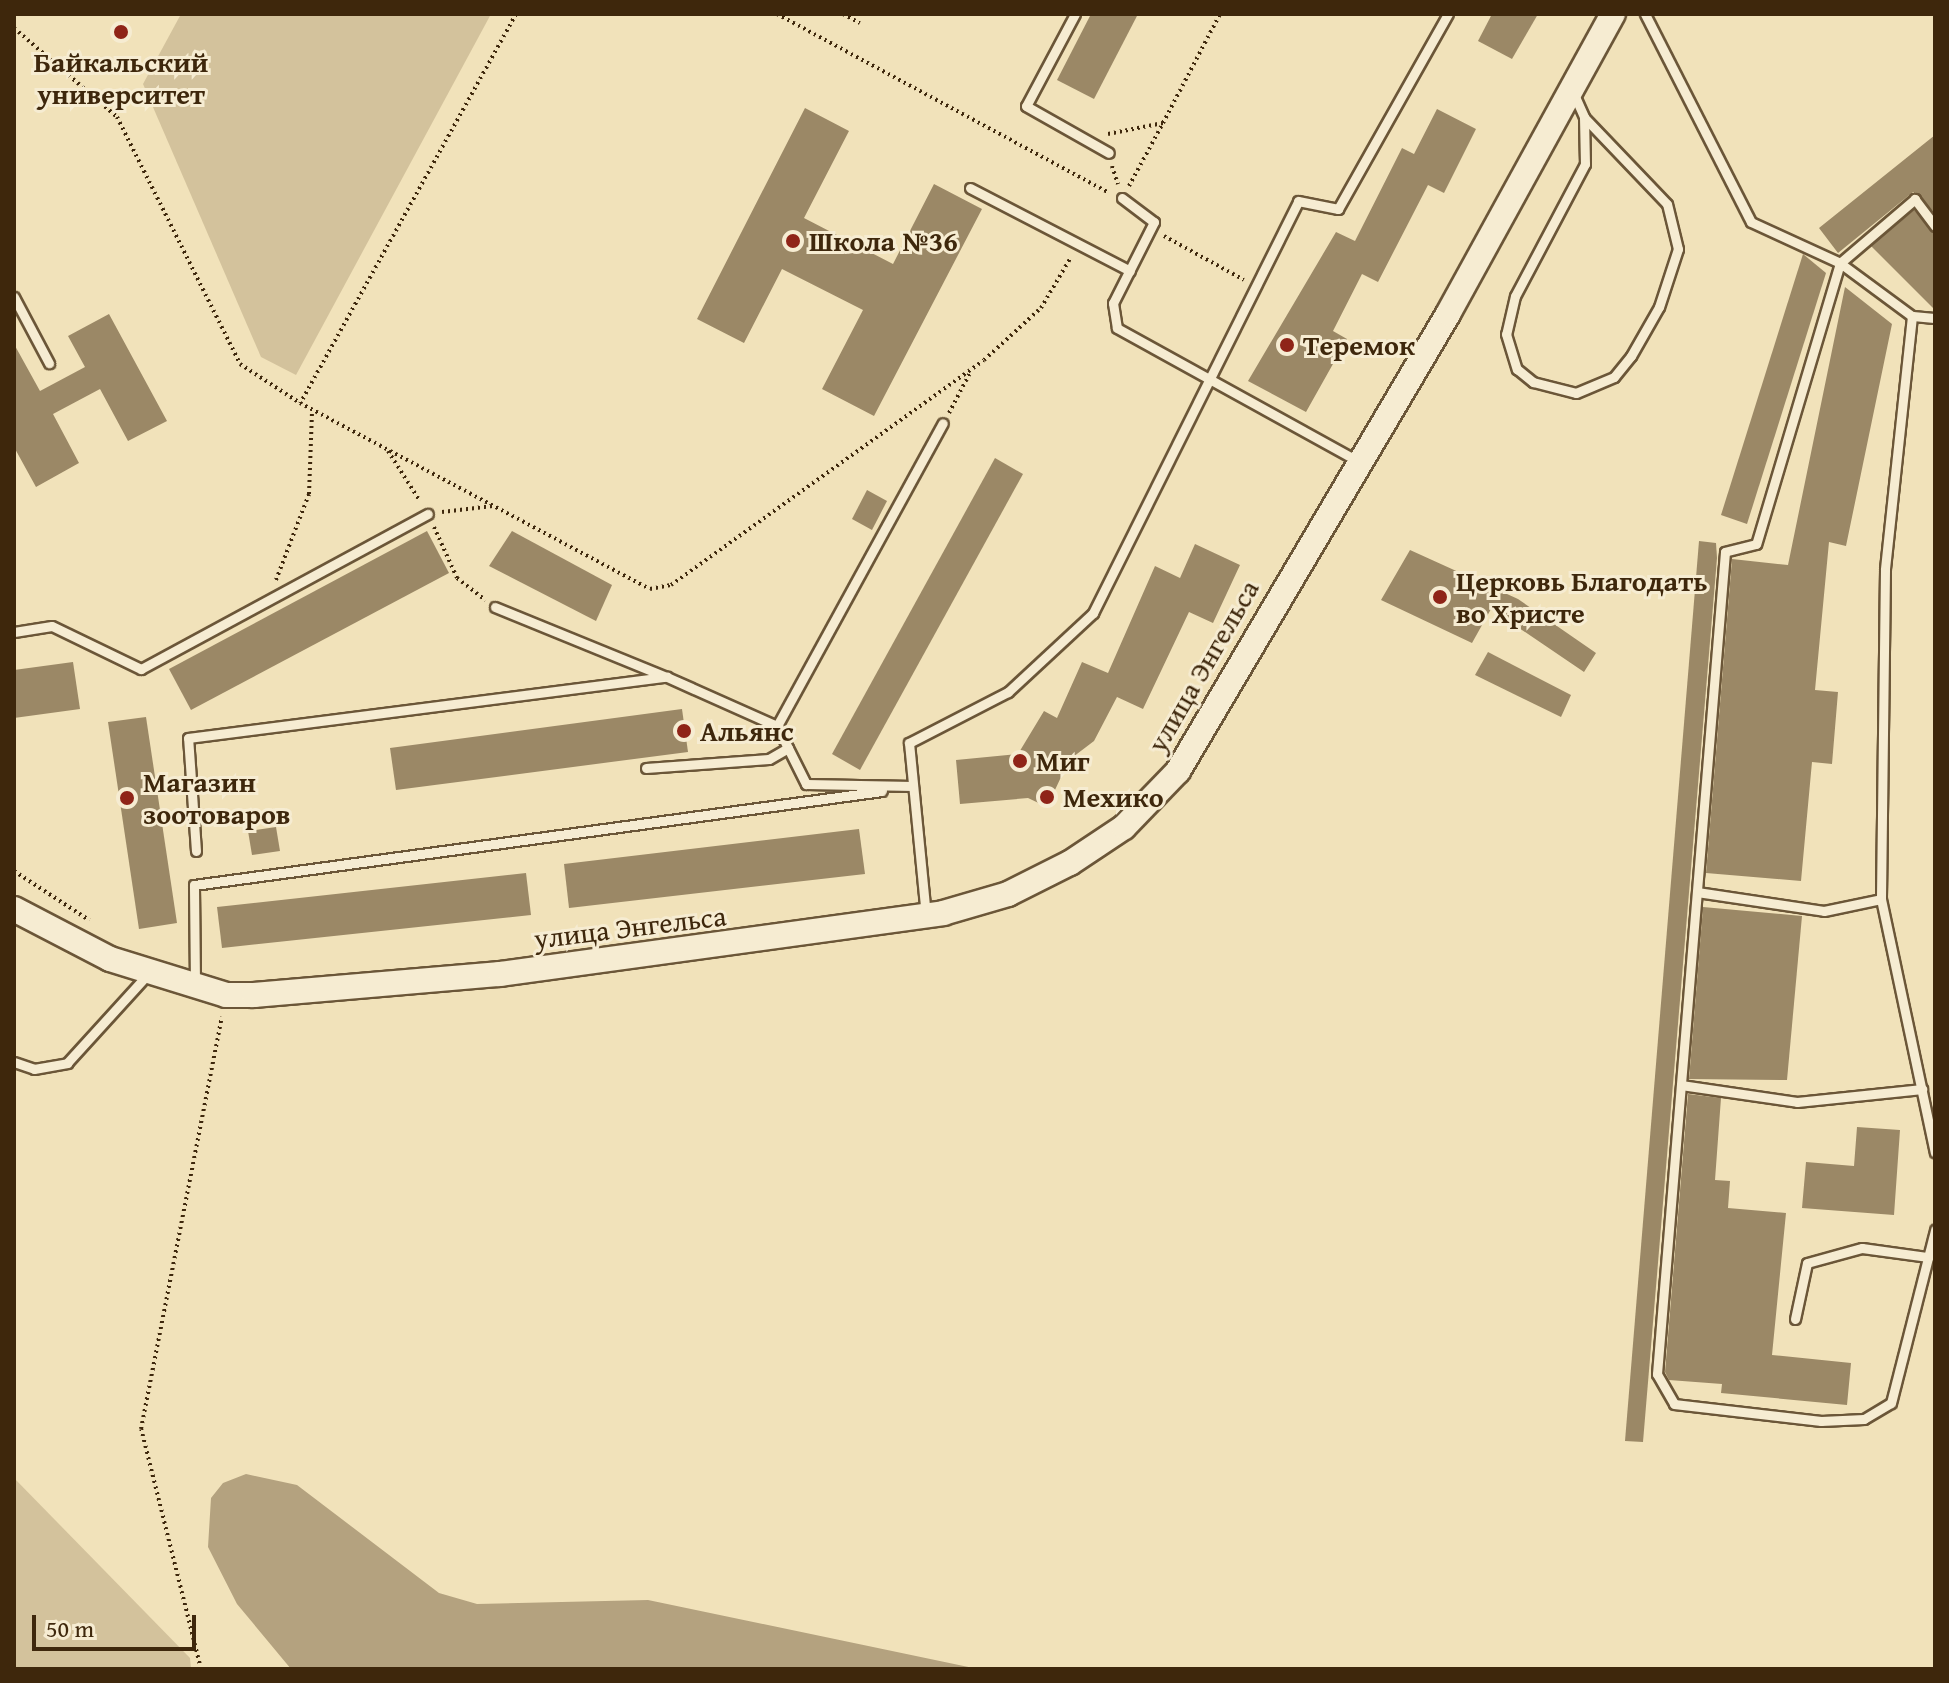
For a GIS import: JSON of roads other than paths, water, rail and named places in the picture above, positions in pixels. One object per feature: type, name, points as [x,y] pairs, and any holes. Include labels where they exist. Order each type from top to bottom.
[{"type":"street","name":"улица Энгельса","points":[[195,985],[226,995],[500,974],[926,916],[1008,894],[1070,863],[1124,827],[1178,771],[1361,462],[1613,14]]},
{"type":"street","points":[[14,909],[150,971],[195,985]]},
{"type":"lane","points":[[1075,14],[1026,106],[1109,153]]},
{"type":"lane","points":[[926,916],[909,743],[1008,692],[1093,613],[1298,201],[1338,209],[1448,14]]},
{"type":"lane","points":[[1645,14],[1751,222],[1840,263],[1912,316],[1935,318]]},
{"type":"lane","points":[[1571,88],[1584,117],[1653,185],[1675,226],[1678,249],[1659,307],[1631,356],[1614,377],[1576,393],[1533,382],[1517,369],[1506,334],[1515,296],[1576,193],[1585,164],[1584,117]]},
{"type":"lane","points":[[970,188],[1130,271]]},
{"type":"lane","points":[[1122,198],[1152,214],[1152,229],[1113,303],[1117,328],[1361,462]]},
{"type":"lane","points":[[1935,226],[1915,199],[1840,263],[1756,544],[1725,552],[1657,1374],[1674,1404],[1864,1419],[1891,1403],[1935,1230]]},
{"type":"lane","points":[[14,297],[49,363]]},
{"type":"lane","points":[[1912,316],[1885,570],[1881,899],[1935,1152]]},
{"type":"lane","points":[[777,726],[943,423]]},
{"type":"lane","points":[[14,632],[52,626],[141,669],[428,514]]},
{"type":"lane","points":[[495,607],[777,726],[806,784],[913,786]]},
{"type":"lane","points":[[196,851],[188,738],[667,677]]},
{"type":"lane","points":[[646,768],[769,759],[788,748]]},
{"type":"lane","points":[[195,985],[194,885],[913,786]]},
{"type":"lane","points":[[1697,892],[1824,911],[1881,899]]},
{"type":"lane","points":[[14,1062],[34,1069],[67,1063],[150,971]]},
{"type":"lane","points":[[1681,1085],[1797,1102],[1922,1089]]},
{"type":"lane","points":[[1795,1319],[1807,1263],[1862,1248],[1928,1257]]},
{"type":"place","name":"Байкальский университет","points":[[121,32]]},
{"type":"place","name":"Школа №36","points":[[793,241]]},
{"type":"place","name":"Теремок","points":[[1287,345]]},
{"type":"place","name":"Церковь Благодать во Христе","points":[[1440,597]]},
{"type":"place","name":"Альянс","points":[[684,731]]},
{"type":"place","name":"Миг","points":[[1020,761]]},
{"type":"place","name":"Мехико","points":[[1047,797]]},
{"type":"place","name":"Магазин зоотоваров","points":[[127,798]]}]
